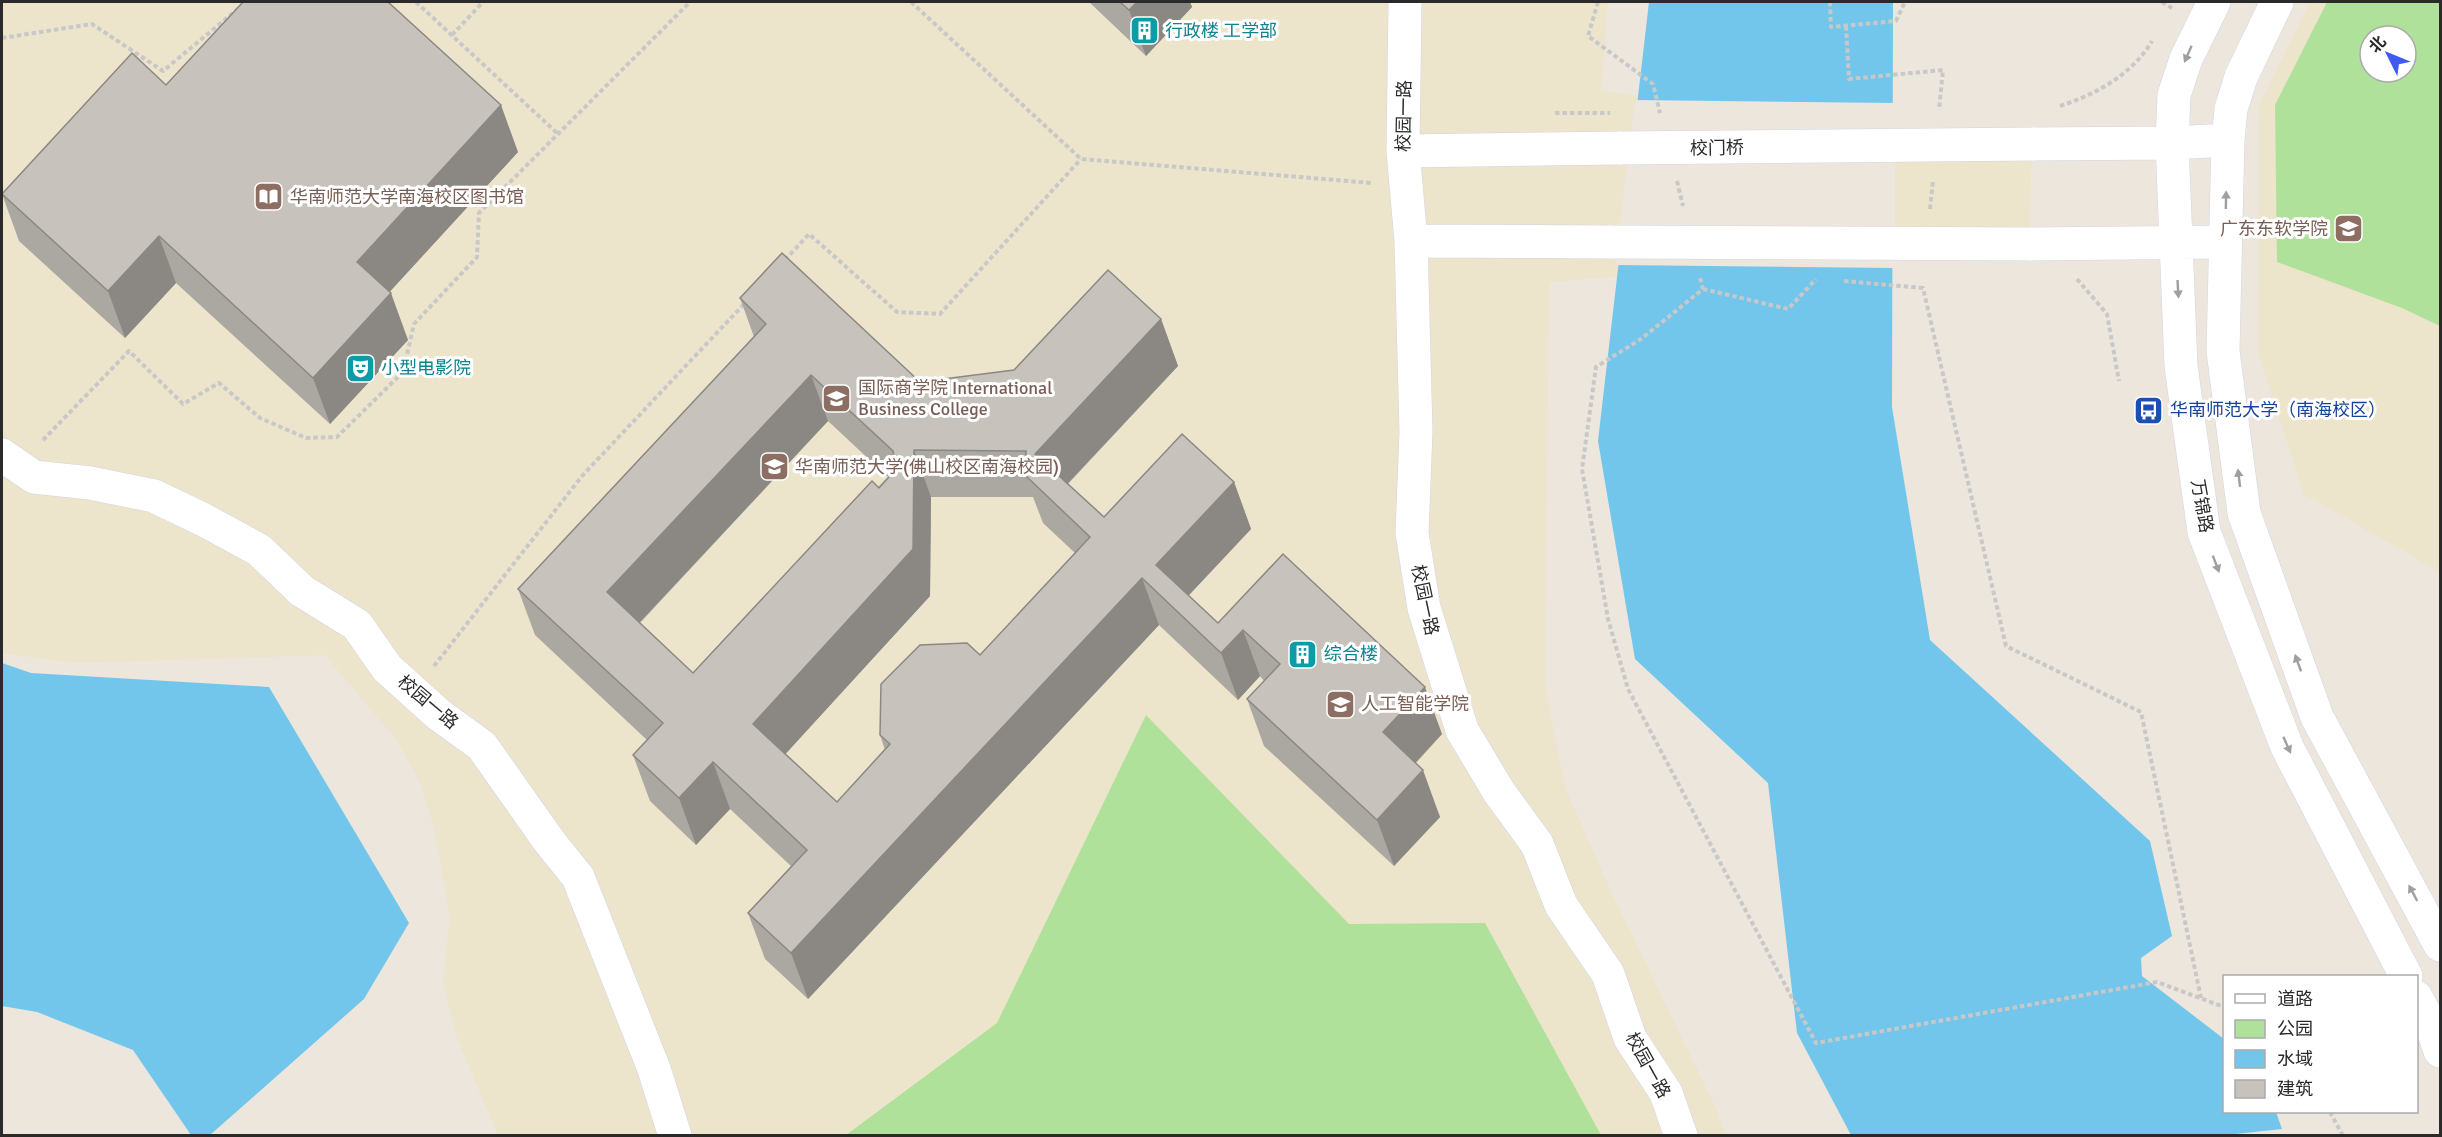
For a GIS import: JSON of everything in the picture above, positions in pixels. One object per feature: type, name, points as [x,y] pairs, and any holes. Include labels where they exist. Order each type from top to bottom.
[{"type":"street","name":"校园一路","points":[[1405,2],[1402,151],[1411,241],[1416,432],[1412,533],[1424,608],[1462,730],[1499,792],[1537,844],[1561,905],[1608,974],[1630,1038],[1666,1093],[1681,1136]]},
{"type":"street","name":"万锦路","points":[[2214,2],[2186,59],[2174,95],[2172,143],[2181,366],[2204,532],[2287,747],[2405,975]]},
{"type":"street","points":[[2277,2],[2241,78],[2231,109],[2228,140],[2223,351],[2244,513],[2317,717],[2440,945]]},
{"type":"street","name":"校门桥","points":[[1402,151],[2172,143],[2228,140]]},
{"type":"street","points":[[1411,241],[2029,244],[2225,242]]},
{"type":"street","name":"校园一路","points":[[2,455],[34,477],[90,483],[154,496],[259,550],[302,591],[357,625],[387,668],[438,714],[482,746],[549,841],[578,877],[654,1069],[675,1136]]},
{"type":"street","points":[[2418,1001],[2432,1027],[2440,1051]]},
{"type":"path","points":[[416,2],[558,134]]},
{"type":"path","points":[[452,35],[483,2]]},
{"type":"path","points":[[42,442],[129,351],[183,404],[219,383],[261,418],[306,438],[337,437],[403,372],[414,324],[477,256],[479,213],[690,2]]},
{"type":"path","points":[[911,2],[1081,159],[1406,186]]},
{"type":"path","points":[[1598,2],[1588,36],[1653,84],[1662,118]]},
{"type":"path","points":[[1830,2],[1832,27],[1896,21],[1905,2]]},
{"type":"path","points":[[2167,16],[2175,2]]},
{"type":"path","points":[[2,38],[92,24],[163,71],[236,10],[244,6]]},
{"type":"path","points":[[2053,109],[2091,95],[2129,70],[2157,33]]},
{"type":"path","points":[[777,269],[809,234],[897,312],[940,314],[1081,159]]},
{"type":"path","points":[[1675,175],[1684,209]]},
{"type":"path","points":[[1697,267],[1703,289]]},
{"type":"path","points":[[2069,274],[2077,279],[2107,314],[2119,381]]},
{"type":"path","points":[[1703,289],[1788,309],[1816,279],[1828,280]]},
{"type":"path","points":[[1840,281],[1923,288],[2006,646],[2141,712],[2201,998]]},
{"type":"path","points":[[1703,289],[1641,339],[1596,367],[1582,469],[1608,619],[1628,689],[1816,1043],[2157,982],[2223,1007]]},
{"type":"path","points":[[414,692],[582,476],[753,295]]},
{"type":"path","points":[[2331,1113],[2343,1136]]},
{"type":"shaded area","name":"华南师范大学(佛山校区南海校园)","points":[[2,2],[1608,2],[1601,91],[2032,144],[2029,244],[1549,282],[1545,686],[1565,787],[1613,896],[1715,1106],[1726,1135],[498,1135],[458,1041],[443,984],[450,916],[433,824],[420,783],[398,742],[325,655],[75,663],[2,653]]},
{"type":"shaded area","name":"广东东软学院","points":[[2310,2],[2440,2],[2440,572],[2304,494],[2258,352],[2259,106]]},
{"type":"green space","points":[[2327,2],[2440,2],[2440,326],[2402,308],[2277,262],[2275,105]]},
{"type":"green space","points":[[1146,715],[1349,924],[1485,923],[1601,1135],[846,1135],[997,1023]]},
{"type":"water","points":[[1649,2],[1893,2],[1892,407],[1930,640],[2150,841],[2172,936],[2141,958],[2142,976],[2223,1038],[2223,1113],[2276,1113],[2282,1129],[2217,1136],[1851,1135],[1797,1033],[1768,783],[1635,659],[1598,441]]},
{"type":"water","points":[[2,663],[31,673],[269,687],[409,923],[364,999],[210,1135],[191,1135],[133,1050],[37,1012],[2,1006]]},
{"type":"pier","points":[[1635,100],[1895,103],[1895,268],[1615,265]]},
{"type":"building","name":"华南师范大学南海校区图书馆","points":[[243,2],[388,2],[501,105],[357,262],[391,293],[313,378],[159,236],[108,291],[2,194],[132,53],[166,85]]},
{"type":"building","points":[[1120,2],[1137,2],[1129,10]]},
{"type":"building","points":[[782,253],[920,382],[1014,370],[1108,270],[1161,319],[1035,454],[1104,517],[1182,434],[1234,482],[1156,565],[1218,623],[1283,554],[1425,687],[1383,732],[1423,770],[1377,820],[1247,699],[1280,664],[1243,630],[1221,653],[1142,578],[791,953],[748,913],[807,850],[713,762],[679,798],[633,755],[663,723],[518,589],[766,324],[740,298]],"holes":[[[811,375],[893,451],[897,468],[879,488],[872,481],[693,673],[607,592]],[[914,450],[1026,451],[1026,476],[1090,537],[980,655],[967,643],[920,645],[881,684],[880,735],[890,744],[837,802],[753,724],[913,549]]]},
{"type":"place","name":"行政楼 工学部","points":[[1144,31]]},
{"type":"place","name":"华南师范大学南海校区图书馆","points":[[269,197]]},
{"type":"place","name":"广东东软学院","points":[[2349,229]]},
{"type":"place","name":"小型电影院","points":[[360,368]]},
{"type":"place","name":"国际商学院 International Business College","points":[[837,398]]},
{"type":"place","name":"华南师范大学（南海校区）","points":[[2149,410]]},
{"type":"place","name":"华南师范大学(佛山校区南海校园)","points":[[774,467]]},
{"type":"place","name":"综合楼","points":[[1303,654]]},
{"type":"place","name":"人工智能学院","points":[[1340,704]]}]
